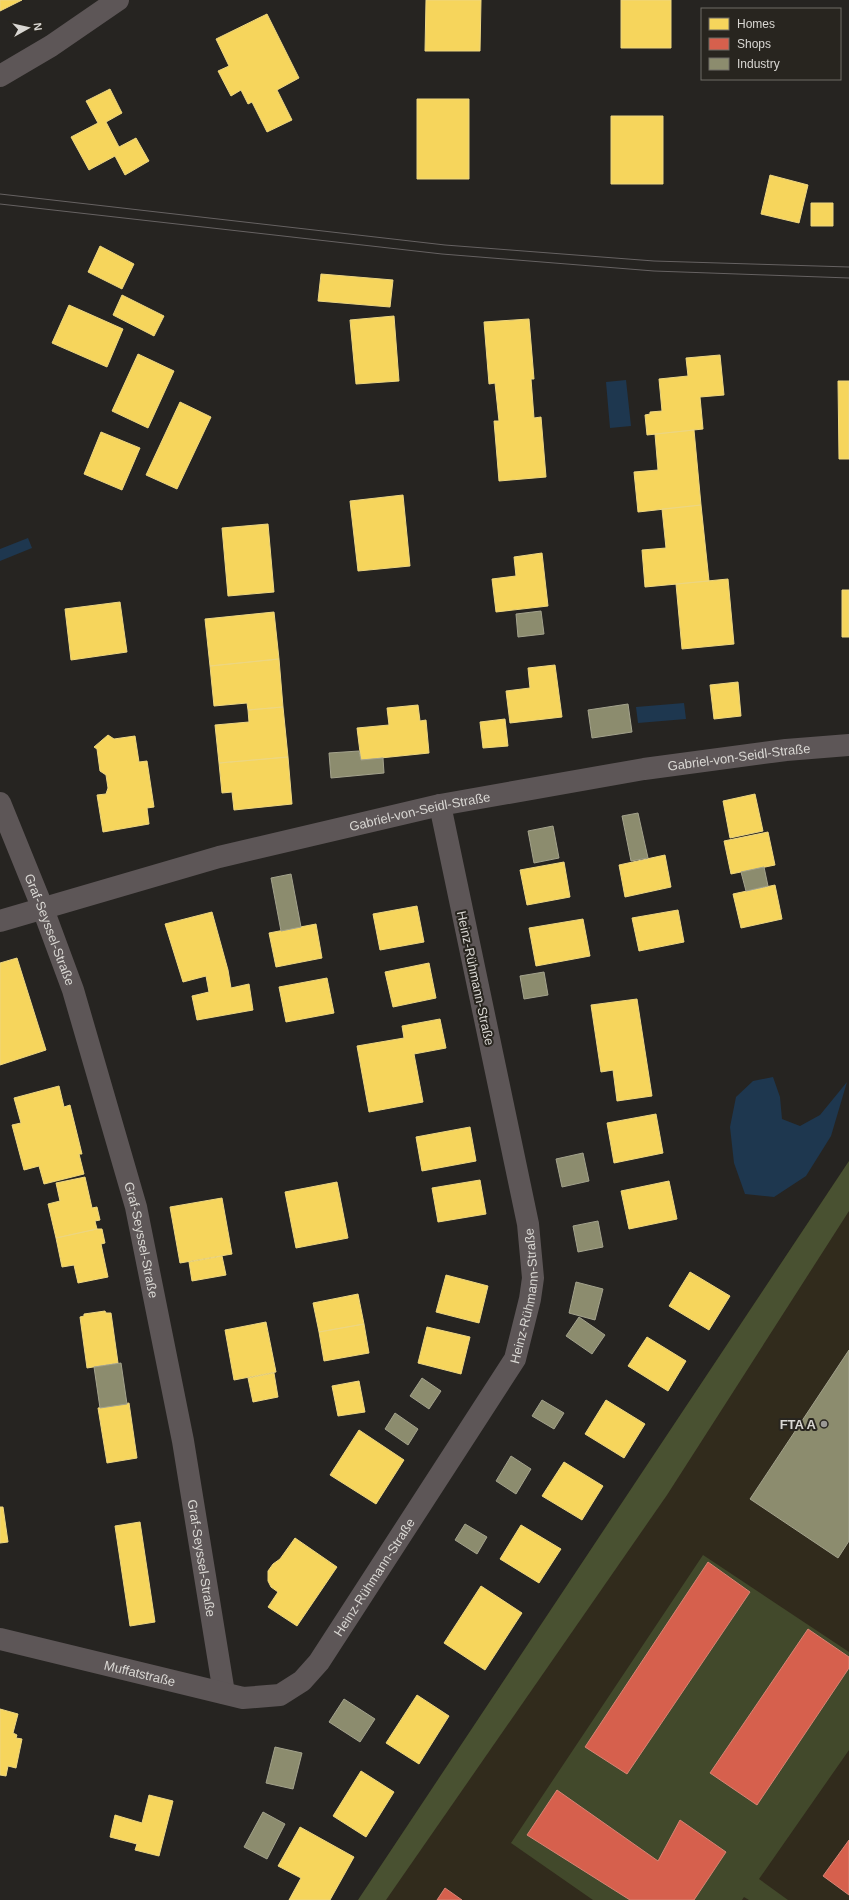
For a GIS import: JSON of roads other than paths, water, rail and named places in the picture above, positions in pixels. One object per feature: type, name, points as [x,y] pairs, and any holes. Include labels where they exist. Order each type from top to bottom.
[{"type":"street","points":[[0,76],[51,46],[118,0]]},
{"type":"street","name":"Gabriel-von-Seidl-Straße","points":[[0,921],[219,858],[440,806],[644,769],[786,750],[849,745]]},
{"type":"street","name":"Graf-Seyssel-Straße","points":[[0,803],[43,909],[73,990],[136,1207],[183,1441],[224,1693]]},
{"type":"street","name":"Heinz-Rühmann-Straße","points":[[280,1695],[302,1681],[320,1662],[515,1359],[530,1299],[532,1278],[528,1224],[440,806]]},
{"type":"street","name":"Muffatstraße","points":[[0,1639],[243,1698],[280,1695]]},
{"type":"water","points":[[626,380],[631,426],[610,428],[606,382]]},
{"type":"water","points":[[28,538],[32,548],[0,561],[0,549]]},
{"type":"water","points":[[684,703],[686,719],[638,723],[636,707]]},
{"type":"water","points":[[773,1077],[780,1097],[782,1119],[800,1126],[820,1115],[847,1082],[831,1136],[806,1176],[774,1197],[745,1194],[734,1163],[730,1127],[736,1097],[753,1081]]},
{"type":"tram line","points":[[0,194],[445,245],[654,261],[849,267]]},
{"type":"tram line","points":[[0,204],[442,254],[654,271],[849,278]]},
{"type":"place","name":"FTA A","points":[[824,1424]]}]
